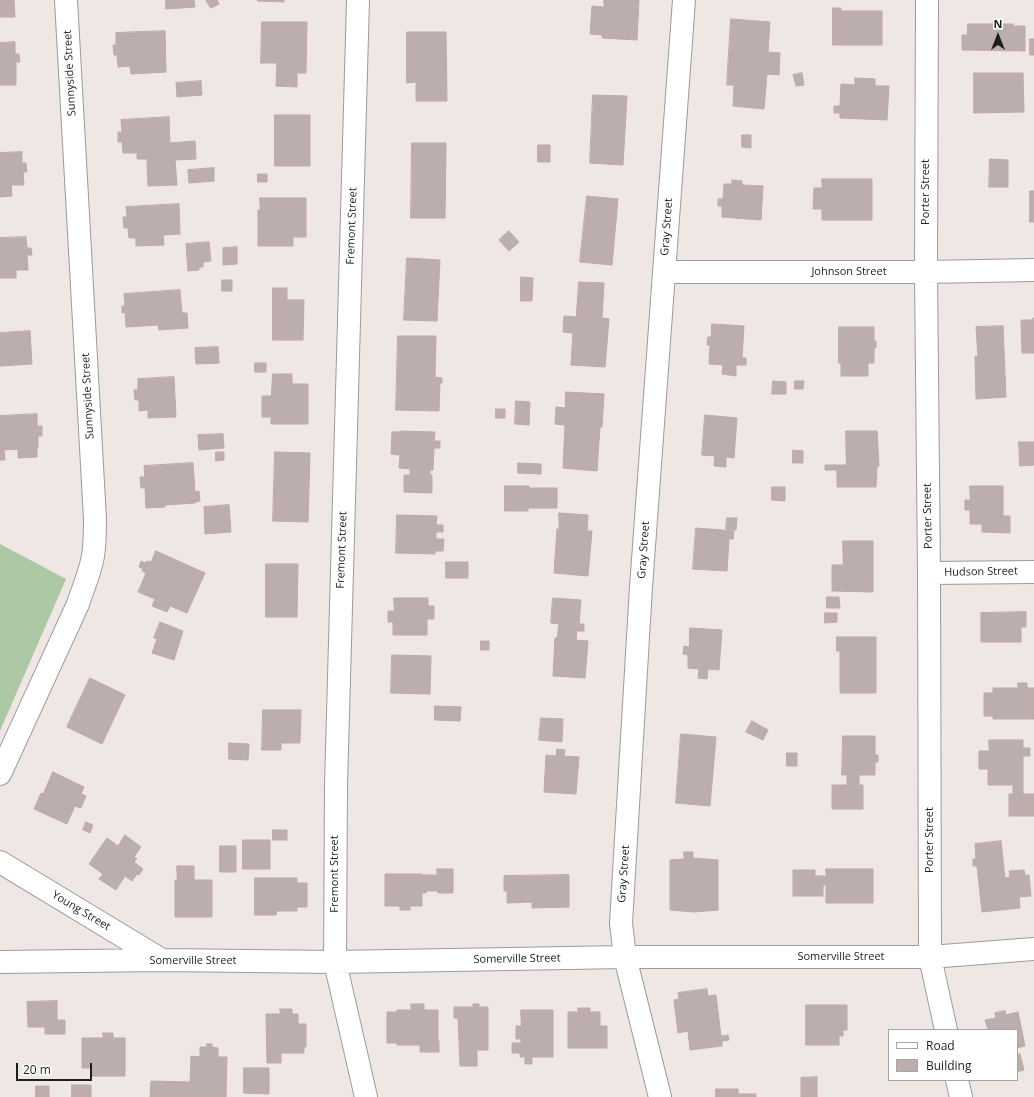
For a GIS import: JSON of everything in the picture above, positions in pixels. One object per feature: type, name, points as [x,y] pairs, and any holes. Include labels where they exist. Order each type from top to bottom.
[{"type":"street","name":"Sunnyside Street","points":[[0,774],[78,604],[88,578],[93,557],[95,536],[66,0]]},
{"type":"street","name":"Fremont Street","points":[[358,0],[336,785],[335,962],[366,1097]]},
{"type":"street","name":"Gray Street","points":[[660,1097],[625,957],[621,915],[641,587],[684,0]]},
{"type":"street","name":"Porter Street","points":[[927,0],[926,272],[929,573],[930,957],[946,1029]]},
{"type":"street","name":"Johnson Street","points":[[664,272],[926,272],[1034,270]]},
{"type":"street","name":"Hudson Street","points":[[929,573],[1034,572]]},
{"type":"street","name":"Young Street","points":[[0,862],[162,960]]},
{"type":"street","name":"Somerville Street","points":[[0,962],[162,960],[335,962],[625,957],[930,957],[1034,949]]},
{"type":"street","points":[[957,1081],[961,1097]]},
{"type":"green space","points":[[0,544],[66,579],[0,731]]},
{"type":"building","points":[[0,0],[14,0],[15,17],[0,17]]},
{"type":"building","points":[[166,0],[194,0],[195,7],[166,9]]},
{"type":"building","points":[[206,0],[217,0],[219,4],[211,8]]},
{"type":"building","points":[[284,0],[284,2],[258,1]]},
{"type":"building","points":[[604,0],[639,0],[637,40],[602,38],[602,35],[590,34],[592,6],[604,7]]},
{"type":"building","points":[[833,8],[841,8],[841,11],[882,11],[882,45],[833,45]]},
{"type":"building","points":[[731,19],[770,22],[768,52],[780,53],[779,75],[767,74],[764,109],[733,106],[734,85],[727,85]]},
{"type":"building","points":[[262,22],[307,22],[306,73],[297,73],[297,87],[276,86],[277,63],[261,63]]},
{"type":"building","points":[[968,24],[1013,24],[1013,26],[1025,26],[1025,51],[962,50],[962,35],[967,35]]},
{"type":"building","points":[[165,31],[166,72],[131,74],[130,66],[118,67],[117,55],[114,55],[113,45],[116,45],[116,33]]},
{"type":"building","points":[[407,32],[446,32],[447,101],[416,101],[416,82],[407,83]]},
{"type":"building","points":[[1030,39],[1034,39],[1034,55],[1030,55]]},
{"type":"building","points":[[15,42],[15,54],[19,54],[20,62],[16,62],[16,85],[0,85],[0,43]]},
{"type":"building","points":[[802,73],[804,85],[796,86],[793,75]]},
{"type":"building","points":[[974,73],[1023,73],[1024,112],[974,113]]},
{"type":"building","points":[[855,78],[875,79],[875,86],[889,86],[887,120],[840,118],[840,113],[834,113],[834,106],[840,106],[841,84],[855,85]]},
{"type":"building","points":[[201,81],[202,95],[177,97],[176,83]]},
{"type":"building","points":[[593,95],[627,96],[623,165],[590,163]]},
{"type":"building","points":[[275,115],[310,115],[310,166],[275,166]]},
{"type":"building","points":[[169,117],[170,143],[195,141],[196,159],[175,160],[177,185],[148,186],[147,159],[137,159],[137,153],[123,153],[122,142],[118,142],[118,132],[122,132],[121,120]]},
{"type":"building","points":[[742,135],[751,135],[751,148],[742,147]]},
{"type":"building","points":[[412,143],[446,143],[445,218],[411,218]]},
{"type":"building","points":[[538,145],[550,145],[550,162],[538,162]]},
{"type":"building","points":[[22,152],[22,163],[26,163],[27,172],[23,172],[24,185],[11,185],[12,196],[0,197],[0,153]]},
{"type":"building","points":[[990,159],[1008,160],[1008,187],[989,187]]},
{"type":"building","points":[[214,168],[214,181],[189,183],[188,170]]},
{"type":"building","points":[[258,174],[267,174],[267,182],[258,182]]},
{"type":"building","points":[[822,179],[872,179],[872,220],[822,220],[822,209],[813,209],[814,188],[822,188]]},
{"type":"building","points":[[732,180],[742,181],[742,185],[763,186],[761,220],[722,217],[722,206],[718,206],[718,199],[723,199],[724,184],[732,184]]},
{"type":"building","points":[[1030,191],[1034,191],[1034,222],[1030,222]]},
{"type":"building","points":[[587,196],[618,199],[612,265],[580,262]]},
{"type":"building","points":[[260,198],[306,198],[306,237],[293,237],[293,246],[258,246],[258,210],[260,210]]},
{"type":"building","points":[[179,204],[180,234],[163,235],[164,245],[136,246],[136,238],[129,238],[128,228],[124,228],[123,217],[127,217],[126,207]]},
{"type":"building","points":[[509,231],[519,242],[509,251],[499,240]]},
{"type":"building","points":[[26,237],[27,248],[31,248],[32,255],[27,255],[28,270],[16,270],[16,278],[0,278],[0,238]]},
{"type":"building","points":[[209,242],[211,261],[203,262],[203,267],[199,267],[199,270],[188,271],[186,244]]},
{"type":"building","points":[[237,247],[237,264],[223,265],[223,248]]},
{"type":"building","points":[[407,258],[440,260],[437,321],[404,320]]},
{"type":"building","points":[[521,277],[533,278],[532,301],[521,301]]},
{"type":"building","points":[[222,280],[232,280],[232,291],[222,291]]},
{"type":"building","points":[[579,282],[604,283],[602,318],[609,319],[605,367],[571,365],[573,333],[563,332],[564,316],[576,317]]},
{"type":"building","points":[[273,288],[287,288],[287,300],[304,300],[303,340],[273,340]]},
{"type":"building","points":[[180,290],[182,313],[187,313],[188,328],[159,330],[158,325],[126,327],[125,312],[122,313],[122,306],[125,306],[124,294]]},
{"type":"building","points":[[1033,318],[1034,353],[1022,353],[1021,320],[1033,320]]},
{"type":"building","points":[[712,324],[744,326],[742,358],[746,358],[746,365],[736,365],[736,376],[722,374],[723,365],[709,364],[710,345],[707,345],[708,337],[711,337]]},
{"type":"building","points":[[1003,326],[1006,397],[976,399],[975,356],[978,356],[976,327]]},
{"type":"building","points":[[839,327],[874,327],[874,341],[876,341],[876,348],[874,348],[874,363],[868,363],[868,376],[841,376],[841,363],[839,363]]},
{"type":"building","points":[[30,331],[32,364],[0,366],[0,333]]},
{"type":"building","points":[[398,336],[436,336],[435,377],[442,378],[442,383],[440,383],[439,411],[396,410]]},
{"type":"building","points":[[218,347],[219,363],[196,364],[195,348]]},
{"type":"building","points":[[255,363],[266,363],[266,372],[255,372]]},
{"type":"building","points":[[273,374],[292,374],[292,384],[308,384],[308,424],[271,424],[271,417],[262,417],[262,396],[271,396]]},
{"type":"building","points":[[174,377],[176,417],[148,418],[148,410],[139,411],[139,400],[135,400],[134,390],[138,390],[138,379]]},
{"type":"building","points":[[773,381],[786,382],[786,394],[772,394]]},
{"type":"building","points":[[795,381],[804,381],[803,389],[795,389]]},
{"type":"building","points":[[566,392],[604,394],[597,471],[563,468],[565,425],[555,424],[556,407],[565,408]]},
{"type":"building","points":[[516,401],[530,402],[529,425],[515,424]]},
{"type":"building","points":[[496,409],[505,409],[505,418],[496,418]]},
{"type":"building","points":[[37,414],[37,426],[42,426],[42,436],[38,436],[37,457],[18,458],[18,449],[4,450],[5,460],[0,460],[0,416]]},
{"type":"building","points":[[705,415],[737,418],[734,458],[726,457],[726,467],[714,466],[715,456],[702,455]]},
{"type":"building","points":[[846,431],[877,431],[879,466],[877,466],[876,487],[837,487],[837,470],[825,470],[825,465],[846,465]]},
{"type":"building","points":[[392,432],[435,432],[434,441],[440,441],[440,448],[434,448],[433,470],[430,470],[430,475],[432,475],[432,493],[404,492],[404,475],[410,475],[410,469],[399,468],[400,455],[391,454]]},
{"type":"building","points":[[223,434],[224,448],[199,450],[198,435]]},
{"type":"building","points":[[1019,442],[1034,442],[1034,465],[1020,466]]},
{"type":"building","points":[[793,450],[803,451],[803,463],[793,463]]},
{"type":"building","points":[[216,452],[224,452],[224,460],[216,461]]},
{"type":"building","points":[[275,452],[310,453],[308,522],[273,521]]},
{"type":"building","points":[[193,463],[195,492],[199,491],[200,501],[195,503],[165,505],[165,507],[146,508],[145,488],[141,488],[140,477],[145,477],[144,466]]},
{"type":"building","points":[[518,463],[541,464],[541,474],[518,473]]},
{"type":"building","points":[[505,486],[557,488],[557,508],[528,508],[528,511],[505,511]]},
{"type":"building","points":[[970,486],[1003,486],[1003,516],[1010,516],[1010,533],[982,532],[982,524],[970,524],[970,510],[965,510],[965,500],[970,500]]},
{"type":"building","points":[[772,487],[785,487],[785,501],[772,500]]},
{"type":"building","points":[[229,505],[231,532],[205,534],[204,507]]},
{"type":"building","points":[[559,513],[588,515],[587,531],[592,531],[588,576],[554,573],[557,529],[559,529]]},
{"type":"building","points":[[397,515],[437,516],[436,525],[443,525],[443,532],[436,532],[436,539],[444,539],[443,551],[435,551],[435,554],[396,553]]},
{"type":"building","points":[[727,518],[737,518],[736,530],[726,529]]},
{"type":"building","points":[[696,528],[734,531],[733,539],[729,539],[727,571],[693,569]]},
{"type":"building","points":[[843,541],[873,541],[873,592],[832,591],[832,565],[843,565]]},
{"type":"building","points":[[156,551],[205,573],[187,613],[170,606],[167,612],[152,606],[155,599],[138,592],[146,573],[139,567],[141,561],[145,563],[147,561],[151,562]]},
{"type":"building","points":[[446,562],[468,562],[468,578],[446,578]]},
{"type":"building","points":[[266,564],[298,564],[297,617],[266,617]]},
{"type":"building","points":[[827,597],[839,597],[840,608],[827,608]]},
{"type":"building","points":[[394,598],[428,598],[428,606],[434,606],[434,619],[427,619],[427,635],[393,635],[393,622],[388,622],[388,611],[394,611]]},
{"type":"building","points":[[553,598],[581,600],[579,624],[584,624],[584,631],[577,631],[576,640],[588,641],[585,678],[553,676],[555,638],[557,638],[559,624],[551,623]]},
{"type":"building","points":[[1026,612],[1026,627],[1021,627],[1021,642],[981,642],[981,613]]},
{"type":"building","points":[[825,613],[837,613],[837,622],[825,623]]},
{"type":"building","points":[[160,622],[183,631],[174,660],[152,653],[157,639],[154,638]]},
{"type":"building","points":[[690,628],[722,630],[719,670],[708,669],[707,679],[698,678],[699,669],[688,668],[688,655],[683,654],[684,646],[689,647]]},
{"type":"building","points":[[837,637],[876,637],[876,693],[840,693],[840,651],[837,651]]},
{"type":"building","points":[[481,641],[489,641],[489,650],[481,650]]},
{"type":"building","points":[[392,655],[431,656],[430,694],[391,693]]},
{"type":"building","points":[[90,678],[125,695],[102,744],[67,727]]},
{"type":"building","points":[[1018,683],[1027,683],[1027,688],[1034,688],[1034,719],[993,719],[993,716],[984,716],[984,693],[993,693],[993,688],[1018,688]]},
{"type":"building","points":[[435,706],[461,707],[460,721],[435,720]]},
{"type":"building","points":[[263,710],[301,710],[300,743],[281,743],[281,750],[262,750]]},
{"type":"building","points":[[541,718],[563,719],[562,742],[539,740]]},
{"type":"building","points":[[752,721],[768,730],[763,740],[746,732]]},
{"type":"building","points":[[681,734],[716,737],[710,806],[676,803]]},
{"type":"building","points":[[843,736],[875,736],[875,755],[878,755],[878,762],[875,762],[875,775],[859,775],[859,785],[863,785],[863,809],[832,809],[832,785],[847,785],[847,775],[842,775]]},
{"type":"building","points":[[989,740],[1023,740],[1023,748],[1030,748],[1030,756],[1023,756],[1023,794],[1034,794],[1034,816],[1009,816],[1009,794],[1013,794],[1013,785],[988,785],[988,769],[979,769],[979,751],[989,751]]},
{"type":"building","points":[[229,743],[249,744],[248,760],[229,759]]},
{"type":"building","points":[[557,749],[565,750],[564,756],[579,757],[576,794],[544,792],[546,755],[556,756]]},
{"type":"building","points":[[787,753],[797,753],[797,766],[787,766]]},
{"type":"building","points":[[53,772],[84,787],[81,794],[86,796],[81,808],[75,806],[67,824],[34,809]]},
{"type":"building","points":[[86,822],[93,825],[90,833],[83,830]]},
{"type":"building","points":[[273,830],[287,830],[287,840],[273,840]]},
{"type":"building","points":[[125,835],[141,847],[134,857],[137,859],[134,862],[143,869],[132,881],[125,876],[116,890],[99,879],[103,874],[89,864],[107,838],[118,846]]},
{"type":"building","points":[[243,840],[270,840],[270,869],[243,869]]},
{"type":"building","points":[[1001,841],[1005,878],[1010,877],[1009,871],[1024,870],[1025,875],[1029,875],[1031,896],[1019,897],[1020,908],[982,912],[977,866],[973,866],[973,859],[976,859],[975,844]]},
{"type":"building","points":[[220,846],[236,846],[236,872],[220,872]]},
{"type":"building","points":[[684,852],[693,852],[693,858],[718,860],[718,910],[694,912],[670,910],[670,860],[684,859]]},
{"type":"building","points":[[177,866],[194,866],[194,880],[212,880],[212,917],[175,917],[175,880],[177,880]]},
{"type":"building","points":[[437,869],[453,869],[453,893],[426,891],[426,893],[422,893],[422,906],[410,906],[410,910],[400,910],[400,906],[385,906],[385,874],[437,875]]},
{"type":"building","points":[[826,869],[873,869],[873,903],[826,903],[826,885],[823,885],[823,896],[793,896],[793,870],[815,870],[815,876],[826,876]]},
{"type":"building","points":[[569,875],[569,907],[532,908],[532,902],[507,903],[507,891],[504,891],[504,876]]},
{"type":"building","points":[[255,878],[297,878],[297,883],[307,883],[307,907],[297,907],[297,911],[277,911],[276,915],[255,915]]},
{"type":"building","points":[[707,989],[708,996],[716,995],[721,1036],[728,1035],[729,1040],[722,1041],[722,1046],[690,1050],[688,1031],[678,1033],[674,1000],[679,999],[678,993]]},
{"type":"building","points":[[57,1001],[57,1020],[65,1020],[65,1034],[45,1034],[45,1027],[28,1027],[27,1002]]},
{"type":"building","points":[[411,1004],[424,1004],[424,1010],[438,1010],[439,1052],[420,1052],[420,1045],[397,1045],[397,1043],[387,1043],[387,1012],[411,1010]]},
{"type":"building","points":[[473,1004],[479,1004],[479,1007],[488,1007],[488,1050],[477,1050],[477,1066],[460,1066],[458,1018],[454,1018],[454,1007],[473,1007]]},
{"type":"building","points":[[806,1005],[847,1005],[847,1030],[843,1030],[843,1036],[839,1036],[839,1045],[806,1045]]},
{"type":"building","points":[[578,1008],[590,1008],[590,1012],[600,1012],[600,1026],[607,1026],[607,1048],[568,1048],[568,1012],[578,1012]]},
{"type":"building","points":[[280,1009],[292,1009],[292,1014],[298,1014],[298,1024],[306,1024],[306,1047],[304,1047],[304,1053],[281,1053],[281,1063],[267,1063],[266,1014],[280,1014]]},
{"type":"building","points":[[521,1010],[553,1010],[553,1057],[532,1057],[532,1064],[525,1064],[525,1057],[520,1057],[520,1053],[512,1053],[512,1043],[521,1043],[521,1039],[516,1039],[516,1026],[521,1026]]},
{"type":"building","points":[[1005,1011],[1006,1015],[1018,1012],[1025,1046],[1018,1048],[1018,1029],[988,1029],[985,1020],[996,1018],[995,1013]]},
{"type":"building","points":[[103,1033],[113,1033],[113,1038],[125,1038],[125,1076],[92,1076],[92,1068],[82,1068],[82,1038],[103,1038]]},
{"type":"building","points":[[207,1044],[212,1044],[212,1047],[218,1048],[218,1057],[227,1057],[226,1097],[150,1097],[151,1081],[190,1082],[191,1056],[200,1057],[200,1047],[207,1047]]},
{"type":"building","points":[[1020,1054],[1024,1070],[1018,1072],[1018,1055]]},
{"type":"building","points":[[244,1068],[269,1068],[269,1094],[244,1093]]},
{"type":"building","points":[[817,1077],[817,1097],[801,1097],[801,1078]]},
{"type":"building","points":[[72,1085],[91,1085],[91,1097],[72,1097]]},
{"type":"building","points":[[36,1086],[49,1086],[49,1097],[36,1097]]},
{"type":"building","points":[[716,1089],[738,1089],[738,1097],[716,1097]]},
{"type":"building","points":[[739,1094],[756,1094],[756,1097],[739,1097]]}]
